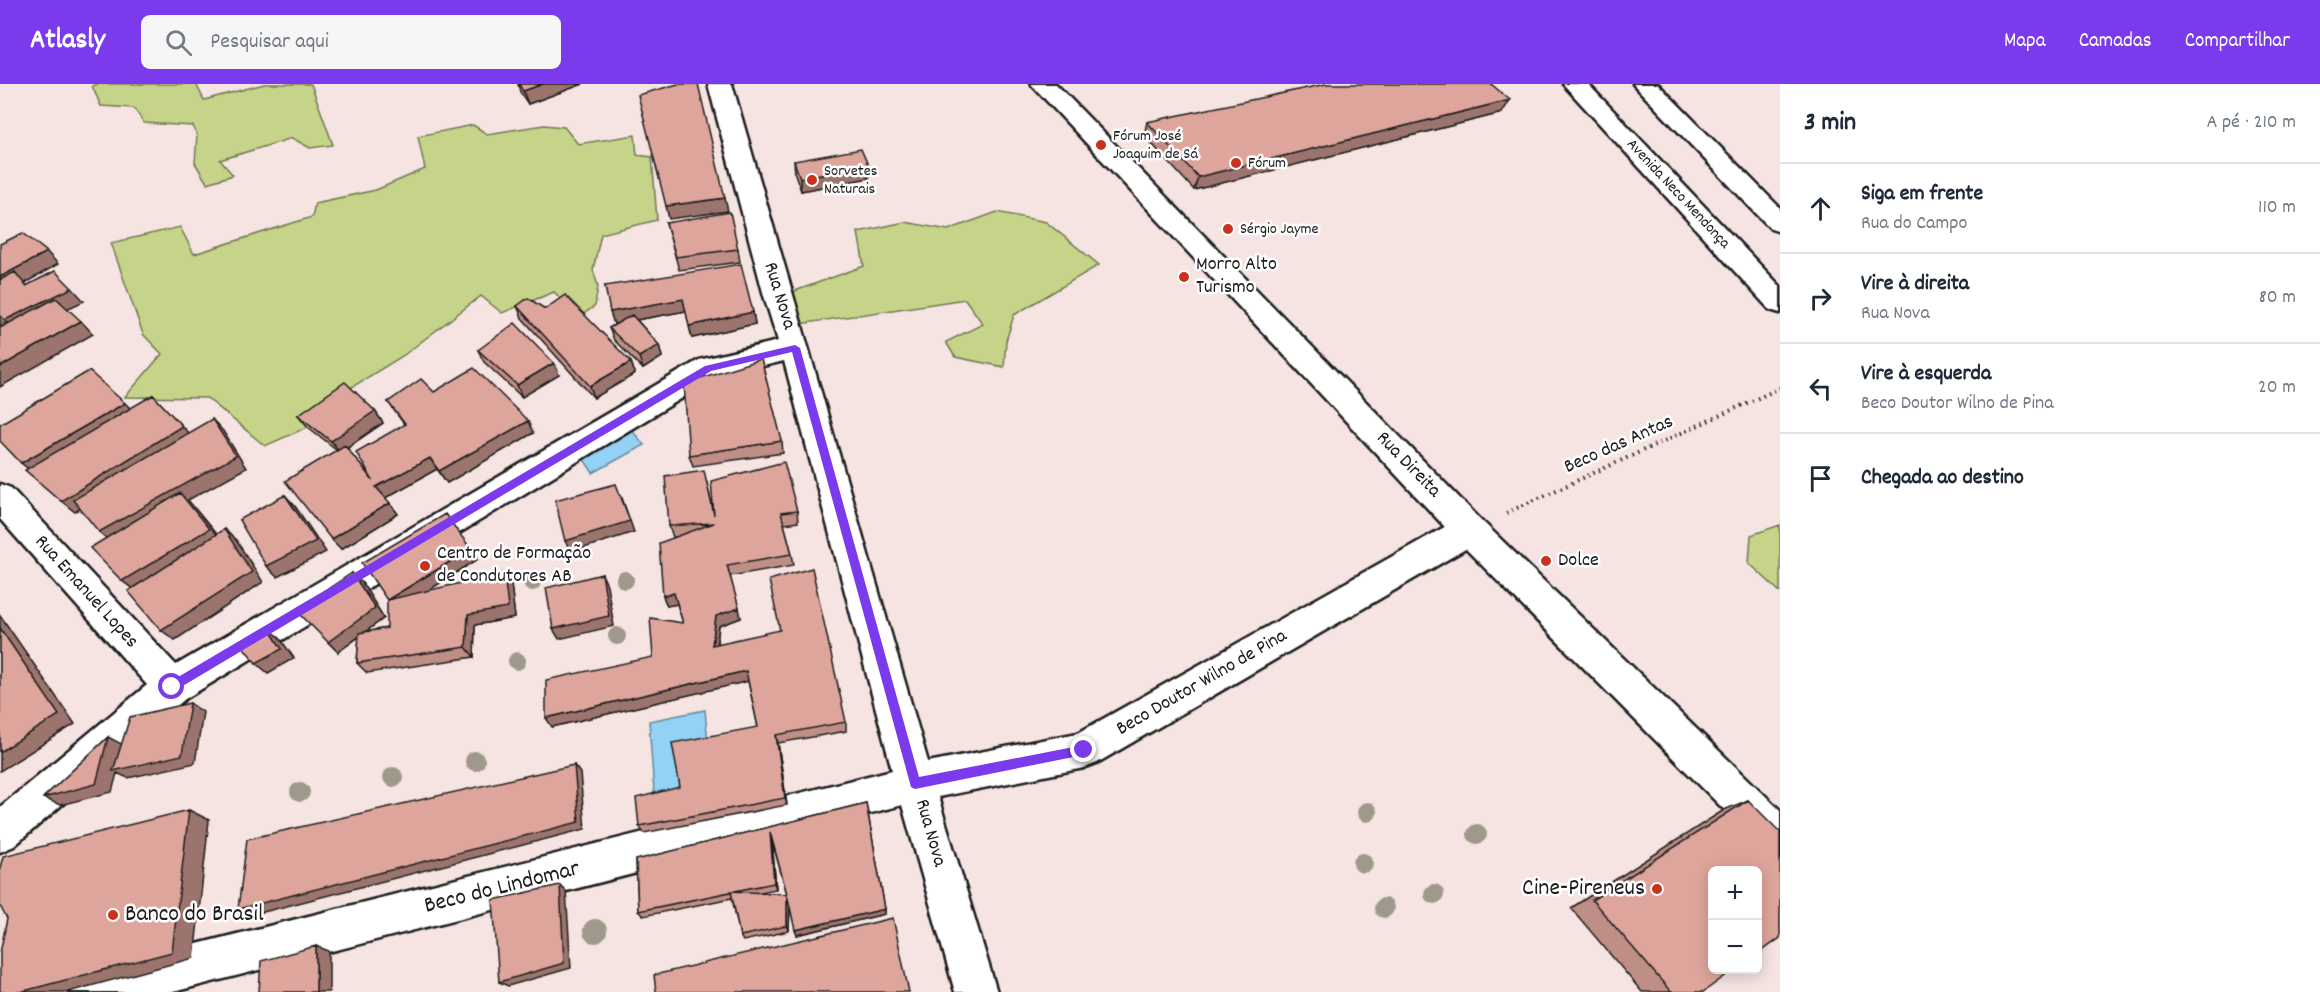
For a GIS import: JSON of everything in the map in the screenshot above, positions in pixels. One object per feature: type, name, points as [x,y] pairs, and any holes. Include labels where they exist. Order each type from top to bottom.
[{"type":"street","name":"Rua Nova","points":[[720,84],[915,783],[976,992]]},
{"type":"street","name":"Rua Direita","points":[[1043,84],[1470,530],[1780,838]]},
{"type":"street","name":"Avenida Neco Mendonça","points":[[1575,84],[1780,303]]},
{"type":"street","points":[[1645,84],[1780,223]]},
{"type":"street","points":[[0,832],[172,687],[708,368],[795,348]]},
{"type":"street","name":"Rua Emanuel Lopes","points":[[0,497],[172,687]]},
{"type":"street","name":"Beco Doutor Wilno de Pina","points":[[915,783],[1084,750],[1470,530]]},
{"type":"street","name":"Beco do Lindomar","points":[[89,992],[915,783]]},
{"type":"path","name":"Beco das Antas","points":[[1470,530],[1780,388]]},
{"type":"green space","points":[[98,84],[196,84],[204,100],[264,84],[311,84],[333,145],[310,148],[292,138],[220,160],[233,175],[207,183],[195,163],[197,135],[193,126],[144,123],[134,108],[101,106],[92,86]]},
{"type":"green space","points":[[473,125],[487,134],[544,125],[564,127],[578,144],[635,135],[637,155],[652,157],[657,220],[601,234],[593,270],[598,286],[595,306],[579,317],[554,292],[502,313],[481,296],[404,355],[326,403],[308,427],[265,446],[207,398],[125,397],[162,354],[143,334],[111,243],[180,227],[194,254],[312,217],[315,203],[376,190],[425,169],[418,136]]},
{"type":"green space","points":[[997,212],[1046,222],[1099,265],[1014,315],[1006,341],[1004,367],[955,357],[946,342],[983,324],[965,299],[800,324],[784,295],[864,266],[858,232],[905,222],[948,230]]},
{"type":"green space","points":[[1780,525],[1780,592],[1749,563],[1751,535]]},
{"type":"water","points":[[629,426],[644,445],[593,473],[579,452]]},
{"type":"water","points":[[705,710],[708,744],[676,751],[680,788],[654,793],[649,721]]},
{"type":"building","points":[[519,84],[543,84],[523,91]]},
{"type":"building","points":[[678,84],[698,84],[725,198],[666,206],[638,95]]},
{"type":"building","name":"Fórum","points":[[1326,84],[1491,84],[1510,100],[1198,177],[1147,122]]},
{"type":"building","points":[[861,149],[868,165],[800,178],[794,161]]},
{"type":"building","points":[[730,212],[738,249],[676,257],[666,223]]},
{"type":"building","points":[[23,233],[47,252],[0,277],[0,244]]},
{"type":"building","points":[[741,264],[753,312],[689,326],[683,299],[610,312],[605,286]]},
{"type":"building","points":[[55,271],[72,288],[5,320],[0,315],[0,280],[15,272],[26,286]]},
{"type":"building","points":[[565,295],[631,362],[590,386],[517,306],[528,298],[545,309]]},
{"type":"building","points":[[56,298],[81,321],[0,367],[0,328]]},
{"type":"building","points":[[632,315],[659,345],[639,357],[609,328]]},
{"type":"building","points":[[515,323],[554,363],[517,385],[478,350]]},
{"type":"building","points":[[761,359],[782,441],[689,455],[684,383]]},
{"type":"building","points":[[474,368],[528,421],[439,471],[430,458],[376,487],[390,503],[331,539],[285,481],[345,445],[373,481],[356,452],[405,424],[388,402],[421,379],[434,392]]},
{"type":"building","points":[[89,371],[125,403],[21,463],[0,441],[0,424]]},
{"type":"building","points":[[345,382],[375,411],[331,441],[298,415]]},
{"type":"building","points":[[153,395],[182,426],[61,501],[25,470]]},
{"type":"building","points":[[212,419],[236,456],[99,532],[73,500]]},
{"type":"building","points":[[784,462],[797,511],[781,513],[792,554],[727,565],[739,608],[716,616],[712,645],[780,630],[769,580],[812,568],[846,722],[776,735],[785,798],[639,826],[636,798],[680,787],[672,743],[758,727],[746,671],[546,718],[546,680],[653,657],[650,618],[683,623],[674,593],[663,596],[659,543],[714,523],[669,526],[665,476],[704,470],[714,515],[711,481]]},
{"type":"building","points":[[616,484],[630,521],[565,541],[555,500]]},
{"type":"building","points":[[180,493],[209,529],[122,581],[90,548]]},
{"type":"building","points":[[285,495],[316,541],[266,566],[239,520]]},
{"type":"building","name":"Centro de Formação de Condutores AB","points":[[445,514],[471,549],[387,600],[362,563]]},
{"type":"building","points":[[224,529],[252,572],[161,630],[128,591]]},
{"type":"building","points":[[352,573],[375,608],[328,642],[296,610]]},
{"type":"building","points":[[504,573],[508,608],[468,615],[466,647],[357,663],[359,633],[387,628],[387,600]]},
{"type":"building","points":[[602,574],[609,616],[553,629],[546,588]]},
{"type":"building","points":[[268,627],[282,649],[256,663],[241,644]]},
{"type":"building","points":[[0,628],[59,715],[0,752]]},
{"type":"building","points":[[190,703],[182,755],[113,771],[130,717]]},
{"type":"building","points":[[108,737],[96,784],[43,798]]},
{"type":"building","points":[[574,765],[579,822],[238,909],[247,839]]},
{"type":"building","name":"Cine-Pireneus","points":[[1748,800],[1780,832],[1780,938],[1762,951],[1762,866],[1708,866],[1708,974],[1728,974],[1703,992],[1671,992],[1592,900]]},
{"type":"building","points":[[866,803],[885,909],[795,930],[787,894],[787,926],[740,936],[731,892],[638,911],[636,860]],"holes":[[[770,832],[787,894],[734,891],[774,883]]]},
{"type":"building","name":"Banco do Brasil","points":[[189,810],[172,952],[20,992],[0,992],[0,953],[7,919],[0,906],[0,868],[3,856]]},
{"type":"building","points":[[560,885],[564,963],[499,982],[493,900]]},
{"type":"building","points":[[893,918],[909,992],[656,992],[654,975]]},
{"type":"building","points":[[316,946],[316,992],[259,992],[261,961]]},
{"type":"place","name":"Fórum José Joaquim de Sá","points":[[1101,145]]},
{"type":"place","name":"Fórum","points":[[1236,163]]},
{"type":"place","name":"Sorvetes Naturais","points":[[812,180]]},
{"type":"place","name":"Sérgio Jayme","points":[[1228,229]]},
{"type":"place","name":"Morro Alto Turismo","points":[[1184,277]]},
{"type":"place","name":"Dolce","points":[[1546,561]]},
{"type":"place","name":"Centro de Formação de Condutores AB","points":[[425,566]]},
{"type":"place","name":"Cine-Pireneus","points":[[1657,889]]},
{"type":"place","name":"Banco do Brasil","points":[[113,915]]},
{"type":"route","points":[[172,687],[708,368],[795,348],[915,783],[1084,750]]}]
